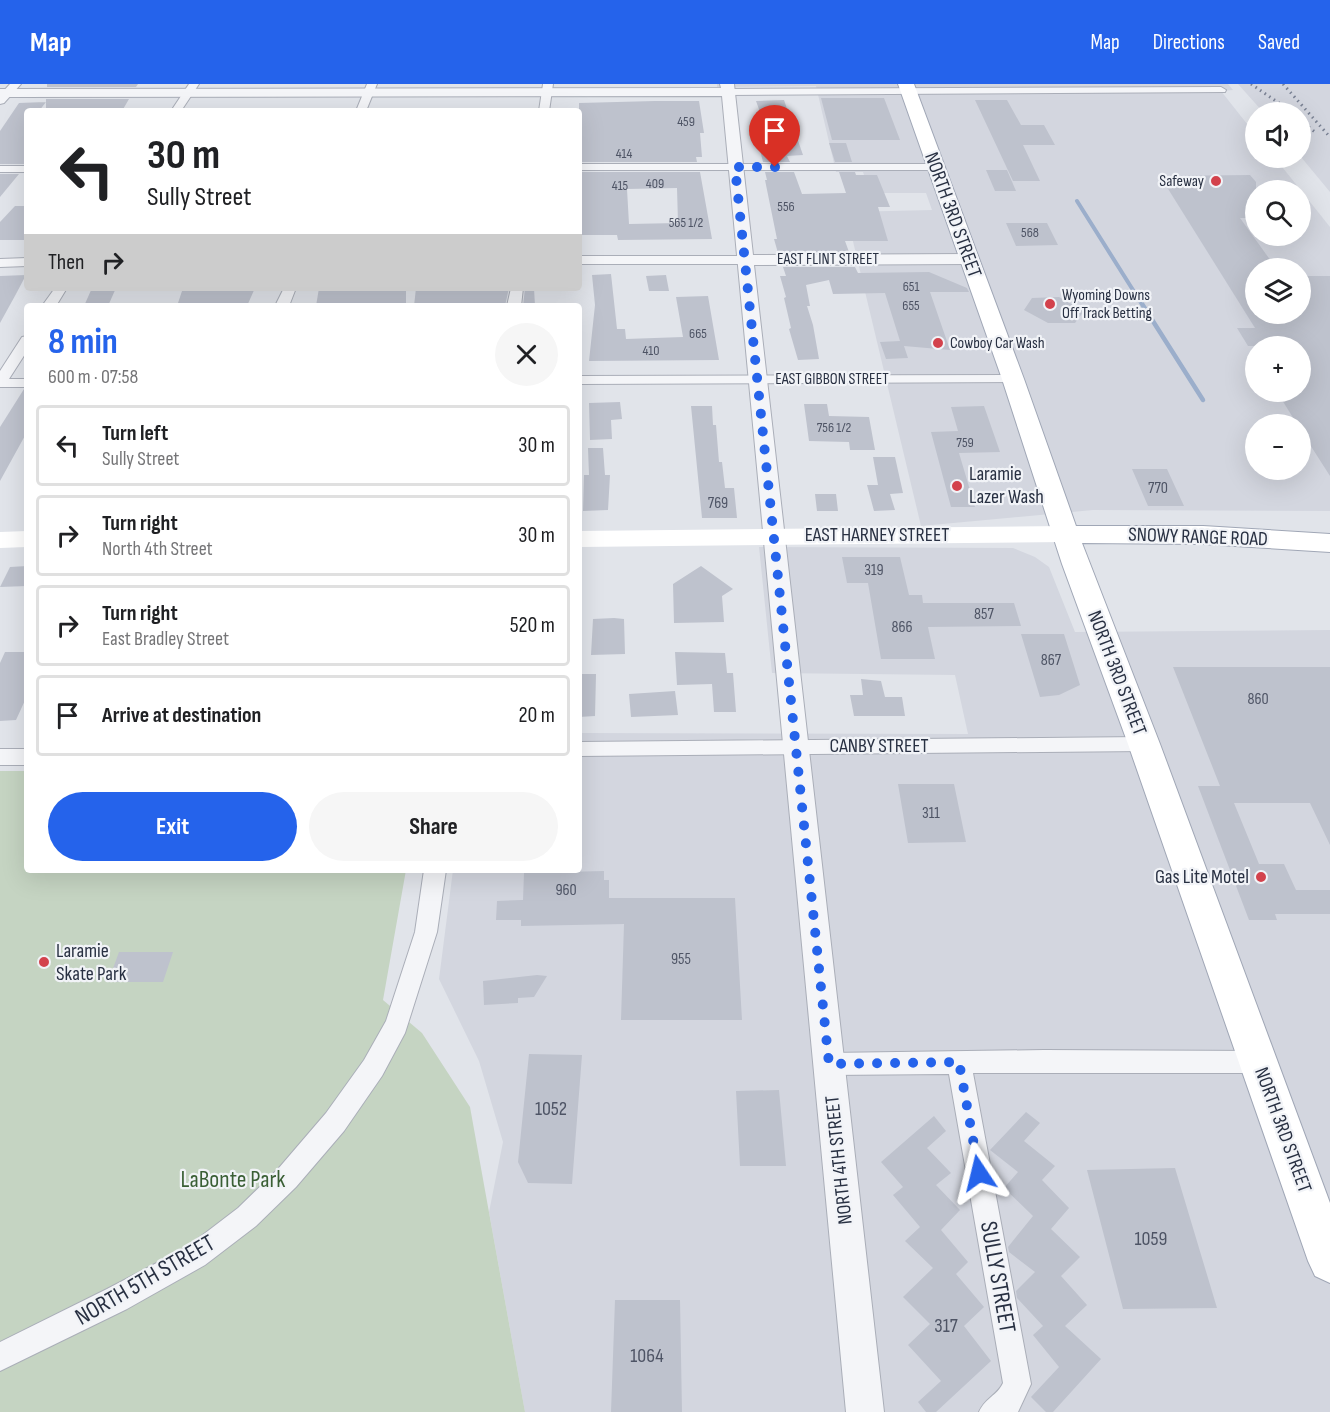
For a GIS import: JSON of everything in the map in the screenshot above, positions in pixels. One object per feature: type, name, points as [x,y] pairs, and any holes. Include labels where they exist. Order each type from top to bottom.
[{"type":"main road","name":"NORTH 3RD STREET","points":[[907,88],[1330,1261]]},
{"type":"main road","name":"EAST HARNEY STREET","points":[[582,539],[1066,534]]},
{"type":"main road","name":"SNOWY RANGE ROAD","points":[[1066,534],[1203,535],[1330,543]]},
{"type":"main road","points":[[0,540],[24,539]]},
{"type":"street","points":[[6,93],[191,88],[1087,87],[1221,90]]},
{"type":"street","points":[[179,108],[191,88]]},
{"type":"street","points":[[362,108],[370,88]]},
{"type":"street","points":[[545,108],[548,88]]},
{"type":"street","name":"NORTH 4TH STREET","points":[[727,88],[865,1412]]},
{"type":"street","points":[[582,167],[936,167]]},
{"type":"street","points":[[0,169],[24,169]]},
{"type":"street","name":"EAST FLINT STREET","points":[[582,260],[969,259]]},
{"type":"street","points":[[0,262],[24,262]]},
{"type":"street","points":[[0,382],[24,345]]},
{"type":"street","name":"EAST GIBBON STREET","points":[[582,380],[1012,379]]},
{"type":"street","points":[[0,382],[24,383]]},
{"type":"street","name":"CANBY STREET","points":[[582,749],[1144,744]]},
{"type":"street","points":[[0,757],[24,757]]},
{"type":"street","name":"NORTH 5TH STREET","points":[[0,1357],[117,1299],[196,1256],[247,1217],[288,1178],[335,1122],[373,1068],[397,1025],[426,932],[435,873]]},
{"type":"street","name":"SULLY STREET","points":[[959,1062],[1017,1384],[1010,1400],[994,1412]]},
{"type":"street","points":[[829,1064],[1258,1062]]},
{"type":"shaded area","points":[[717,84],[1228,84],[1233,90],[1221,91],[1245,121],[1245,168],[1283,168],[1293,180],[1245,180],[1245,246],[1311,246],[1311,203],[1330,227],[1330,511],[1093,510],[921,526],[846,212],[932,210],[926,193],[870,193],[863,172],[836,172],[816,86],[717,87]]},
{"type":"shaded area","points":[[1238,84],[1330,84],[1330,192],[1310,168],[1311,102],[1254,102]]},
{"type":"shaded area","points":[[759,547],[1013,548],[1035,557],[1049,567],[1075,632],[1330,630],[1330,1412],[525,1412],[489,1212],[503,1142],[479,1061],[439,979],[453,873],[582,873],[582,733],[968,734],[955,675],[772,673]]},
{"type":"green space","name":"LaBonte Park","points":[[0,771],[24,771],[24,873],[405,873],[383,1000],[422,1033],[470,1107],[525,1412],[0,1412]]},
{"type":"building","points":[[47,84],[138,84],[136,87],[47,87]]},
{"type":"building","points":[[821,98],[884,98],[900,140],[832,140]]},
{"type":"building","points":[[46,99],[129,99],[124,108],[46,108]]},
{"type":"building","points":[[784,100],[803,155],[787,156],[790,162],[763,162],[760,150],[765,150],[756,120],[758,120],[756,112],[760,112],[756,101]]},
{"type":"building","points":[[975,100],[1007,100],[1021,125],[1044,125],[1055,145],[1023,145],[1040,181],[1013,181]]},
{"type":"building","points":[[699,101],[704,133],[700,133],[702,157],[696,157],[697,162],[582,162],[582,108],[579,108],[579,103]]},
{"type":"building","points":[[46,102],[41,108],[24,108],[24,164],[0,164],[0,131],[19,103]]},
{"type":"building","points":[[829,143],[846,143],[852,162],[835,162]]},
{"type":"building","points":[[986,170],[1007,170],[1016,191],[995,191]]},
{"type":"building","points":[[582,172],[700,172],[712,239],[618,240],[617,235],[582,235]],"holes":[[[677,188],[678,223],[629,224],[627,189]]]},
{"type":"building","points":[[765,172],[794,172],[802,194],[846,193],[839,172],[877,175],[890,207],[878,207],[888,241],[845,241],[849,252],[778,253]]},
{"type":"building","points":[[0,174],[19,174],[0,197]]},
{"type":"building","points":[[1250,175],[1254,180],[1245,180],[1245,218],[1240,218],[1245,225],[1245,246],[1260,246],[1269,258],[1245,258],[1245,312],[1160,176]]},
{"type":"building","points":[[15,206],[24,206],[24,240],[0,240],[0,222]]},
{"type":"building","points":[[1006,223],[1047,223],[1058,245],[1016,246]]},
{"type":"building","points":[[783,267],[855,267],[858,273],[929,272],[967,288],[969,292],[930,292],[950,350],[904,346],[908,358],[886,359],[880,342],[900,341],[885,293],[833,294],[829,280],[806,285],[810,306],[807,306],[819,359],[798,360],[789,329],[791,328],[784,298],[786,297],[780,276],[786,276]]},
{"type":"building","points":[[611,274],[617,329],[625,329],[626,339],[683,337],[676,297],[708,296],[719,360],[589,361],[595,305],[592,275]]},
{"type":"building","points":[[24,275],[0,323],[0,276]]},
{"type":"building","points":[[666,275],[669,291],[649,291],[646,276]]},
{"type":"building","points":[[1311,276],[1330,276],[1330,476],[1311,446],[1311,414],[1291,414],[1283,402],[1311,402],[1311,336],[1245,336],[1245,341],[1237,328],[1255,328],[1252,324],[1311,324]]},
{"type":"building","points":[[91,291],[115,291],[109,303],[85,303]]},
{"type":"building","points":[[182,291],[254,291],[248,303],[178,303]]},
{"type":"building","points":[[318,291],[406,291],[406,303],[316,303]]},
{"type":"building","points":[[416,291],[508,291],[506,303],[414,303]]},
{"type":"building","points":[[525,291],[534,291],[535,303],[523,303]]},
{"type":"building","name":"Wyoming Downs Off Track Betting","points":[[1059,297],[1084,311],[1075,323],[1048,323],[1024,310],[1032,298]]},
{"type":"building","points":[[24,389],[24,437],[0,481],[0,427]]},
{"type":"building","points":[[620,402],[622,419],[611,420],[612,439],[590,440],[589,403]]},
{"type":"building","points":[[804,404],[827,404],[829,416],[869,417],[875,450],[850,450],[849,442],[809,441]]},
{"type":"building","points":[[691,406],[712,406],[719,462],[722,462],[725,488],[734,488],[737,518],[702,518]]},
{"type":"building","points":[[984,406],[1000,452],[959,453],[975,507],[951,507],[931,432],[958,431],[951,407]]},
{"type":"building","points":[[588,448],[603,448],[605,475],[610,475],[608,510],[583,511],[584,475],[589,475]]},
{"type":"building","points":[[873,457],[895,457],[903,493],[890,494],[895,510],[874,511],[867,485],[878,485]]},
{"type":"building","points":[[1132,469],[1167,469],[1184,506],[1148,506]]},
{"type":"building","points":[[815,494],[836,494],[838,511],[817,511]]},
{"type":"building","points":[[842,557],[900,557],[909,595],[922,595],[923,603],[1014,603],[1021,626],[928,627],[935,659],[881,659],[868,583],[847,583]]},
{"type":"building","points":[[24,566],[24,586],[0,587],[10,567]]},
{"type":"building","points":[[701,566],[733,589],[722,596],[724,622],[674,623],[673,584]]},
{"type":"building","points":[[593,619],[624,619],[625,654],[591,655]]},
{"type":"building","points":[[1021,634],[1064,634],[1080,685],[1059,695],[1040,697]]},
{"type":"building","points":[[5,652],[24,652],[24,703],[16,720],[0,721],[0,663]]},
{"type":"building","points":[[675,652],[725,653],[727,673],[733,673],[736,712],[714,712],[712,684],[677,685]]},
{"type":"building","points":[[1173,667],[1330,667],[1330,845],[1310,803],[1234,803],[1259,864],[1284,864],[1296,890],[1330,890],[1330,914],[1275,914],[1277,920],[1249,920],[1198,786],[1220,786]]},
{"type":"building","points":[[582,674],[596,674],[595,716],[582,717]]},
{"type":"building","points":[[861,679],[881,681],[885,697],[902,697],[905,716],[854,716],[850,695],[863,695]]},
{"type":"building","points":[[675,691],[678,715],[631,717],[629,694]]},
{"type":"building","points":[[898,784],[954,784],[966,842],[908,843]]},
{"type":"building","points":[[604,871],[604,880],[609,880],[609,898],[735,898],[742,1020],[621,1020],[624,924],[521,926],[521,920],[496,920],[497,901],[523,900],[524,873]]},
{"type":"building","points":[[119,952],[173,952],[163,982],[108,982]]},
{"type":"building","points":[[547,976],[534,997],[518,998],[518,1003],[484,1005],[483,981]]},
{"type":"building","points":[[529,1054],[582,1055],[572,1184],[528,1183],[518,1162]]},
{"type":"building","points":[[779,1090],[786,1166],[740,1166],[736,1091]]},
{"type":"building","points":[[1026,1112],[1040,1123],[1024,1141],[1055,1166],[1042,1180],[1069,1208],[1051,1229],[1080,1257],[1061,1276],[1087,1305],[1065,1326],[1101,1359],[1053,1412],[1046,1412],[1031,1397],[1059,1367],[1033,1335],[1043,1326],[1017,1298],[1016,1291],[1035,1272],[1009,1252],[1008,1247],[1033,1216],[1004,1188],[1018,1172],[990,1150]]},
{"type":"building","points":[[934,1116],[946,1131],[927,1148],[951,1173],[936,1185],[960,1210],[941,1230],[968,1262],[956,1274],[984,1307],[964,1326],[991,1361],[936,1412],[926,1412],[918,1402],[941,1381],[908,1345],[930,1324],[903,1297],[933,1268],[905,1241],[920,1227],[893,1195],[903,1187],[881,1162]]},
{"type":"building","points":[[1175,1168],[1217,1308],[1123,1309],[1087,1170]]},
{"type":"building","points":[[615,1300],[680,1300],[682,1412],[611,1412]]},
{"type":"waterway","points":[[1077,201],[1138,298]]},
{"type":"waterway","points":[[1137,296],[1203,400]]},
{"type":"railway","points":[[1251,84],[1277,102]]},
{"type":"railway","points":[[1283,84],[1330,137]]},
{"type":"railway","points":[[1311,129],[1315,132]]},
{"type":"place","name":"Safeway","points":[[1216,181]]},
{"type":"place","name":"Wyoming Downs Off Track Betting","points":[[1050,304]]},
{"type":"place","name":"Cowboy Car Wash","points":[[938,343]]},
{"type":"place","name":"Laramie Lazer Wash","points":[[957,486]]},
{"type":"place","name":"Gas Lite Motel","points":[[1261,877]]},
{"type":"place","name":"Laramie Skate Park","points":[[44,962]]},
{"type":"route","points":[[775,167],[735,167],[829,1064],[959,1062],[979,1173]]}]
